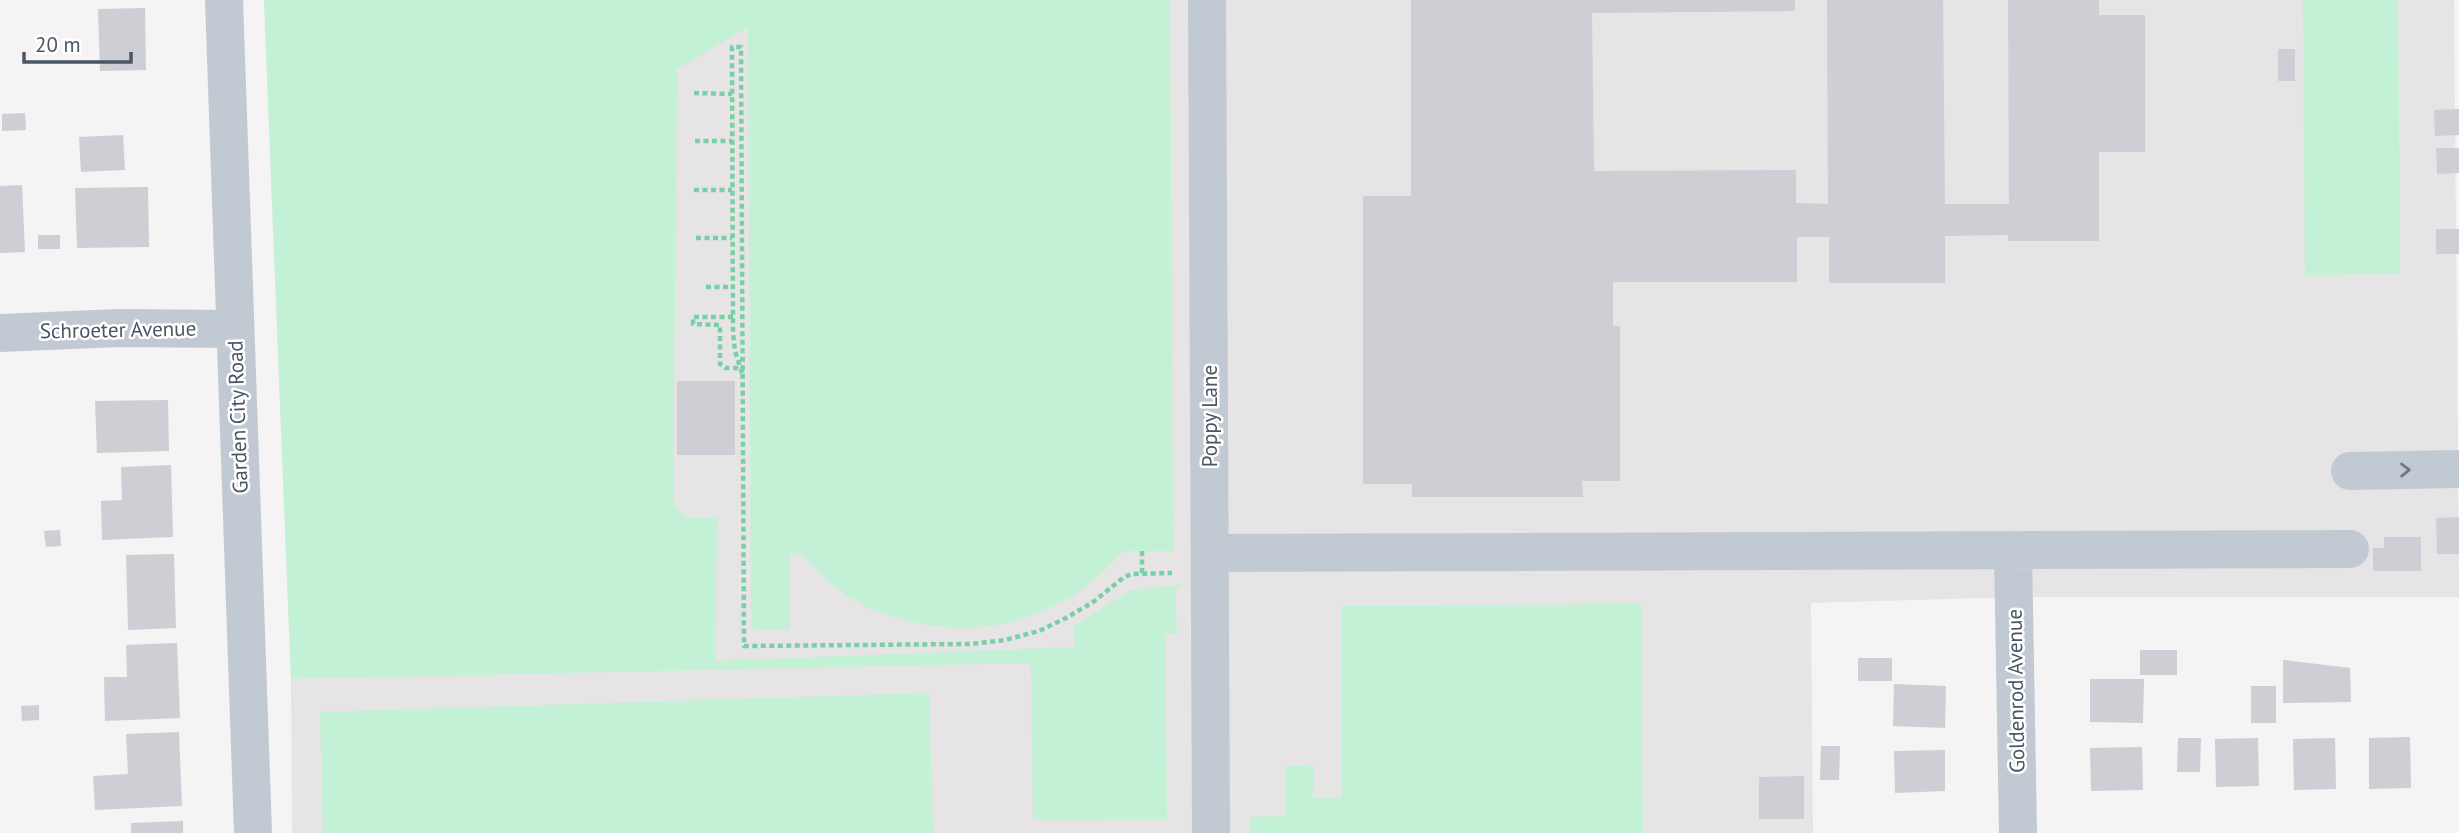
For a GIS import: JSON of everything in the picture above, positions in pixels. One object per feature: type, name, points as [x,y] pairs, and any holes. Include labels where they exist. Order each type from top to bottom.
[{"type":"street","name":"Garden City Road","points":[[224,0],[253,833]]},
{"type":"street","name":"Poppy Lane","points":[[1207,0],[1197,563],[1211,833]]},
{"type":"street","name":"Schroeter Avenue","points":[[0,333],[119,328],[235,329]]},
{"type":"street","points":[[2350,471],[2459,469]]},
{"type":"street","points":[[1197,563],[2013,550],[2350,549]]},
{"type":"street","name":"Goldenrod Avenue","points":[[2013,550],[2018,833]]},
{"type":"path","points":[[742,373],[735,351],[733,317],[732,47],[741,47],[744,646],[971,644],[1005,640],[1039,631],[1066,618],[1093,602],[1122,578],[1197,563]]},
{"type":"path","points":[[695,93],[732,94]]},
{"type":"path","points":[[695,141],[732,141]]},
{"type":"path","points":[[694,190],[732,190]]},
{"type":"path","points":[[696,238],[732,238]]},
{"type":"path","points":[[706,287],[733,287]]},
{"type":"path","points":[[733,317],[693,317],[693,324],[720,325],[720,364],[725,368],[739,369],[742,373]]},
{"type":"path","points":[[1142,551],[1142,574]]},
{"type":"shaded area","points":[[264,0],[2454,0],[2459,597],[2015,597],[1811,603],[1813,833],[292,833],[291,679]]},
{"type":"green space","points":[[264,0],[1170,0],[1173,551],[1124,551],[1078,593],[1034,615],[1009,622],[959,628],[909,621],[861,604],[836,588],[800,553],[789,553],[790,630],[751,629],[748,27],[677,69],[673,505],[687,518],[717,518],[715,661],[1075,647],[1074,626],[1131,590],[1183,584],[1175,590],[1177,634],[1165,634],[1167,819],[1033,820],[1031,663],[291,679]]},
{"type":"green space","points":[[2303,0],[2398,0],[2400,274],[2305,275]]},
{"type":"green space","points":[[1641,604],[1643,833],[1250,833],[1250,817],[1285,816],[1285,766],[1313,765],[1313,798],[1342,798],[1341,606]]},
{"type":"green space","points":[[929,693],[933,833],[323,833],[320,712]]},
{"type":"building","points":[[1411,0],[1795,0],[1795,11],[1592,13],[1594,171],[1796,170],[1796,203],[1828,204],[1827,0],[1943,0],[1945,204],[2009,204],[2008,0],[2099,0],[2099,15],[2145,15],[2145,152],[2099,152],[2099,241],[2008,241],[2008,235],[1945,236],[1945,283],[1829,283],[1829,237],[1797,237],[1797,282],[1613,282],[1613,326],[1620,326],[1620,481],[1582,481],[1583,497],[1412,497],[1412,484],[1363,484],[1363,196],[1411,196]]},
{"type":"building","points":[[145,8],[146,70],[100,71],[98,9]]},
{"type":"building","points":[[2278,49],[2295,49],[2295,81],[2278,81]]},
{"type":"building","points":[[2459,109],[2459,135],[2435,136],[2434,110]]},
{"type":"building","points":[[25,113],[26,130],[2,131],[2,114]]},
{"type":"building","points":[[123,135],[125,170],[81,172],[79,137]]},
{"type":"building","points":[[2436,148],[2459,148],[2459,173],[2437,174]]},
{"type":"building","points":[[22,185],[25,252],[0,253],[0,186]]},
{"type":"building","points":[[148,187],[149,247],[77,248],[75,188]]},
{"type":"building","points":[[2436,229],[2459,229],[2459,254],[2436,254]]},
{"type":"building","points":[[38,235],[60,235],[60,249],[38,249]]},
{"type":"building","points":[[677,381],[735,381],[735,455],[677,455]]},
{"type":"building","points":[[168,400],[169,451],[97,453],[95,401]]},
{"type":"building","points":[[171,465],[173,537],[102,540],[101,501],[122,500],[121,467]]},
{"type":"building","points":[[2459,517],[2459,554],[2437,554],[2436,518]]},
{"type":"building","points":[[60,530],[61,546],[46,547],[44,531]]},
{"type":"building","points":[[2384,537],[2421,537],[2421,571],[2373,571],[2373,548],[2384,548]]},
{"type":"building","points":[[174,554],[176,628],[128,630],[126,555]]},
{"type":"building","points":[[177,643],[180,718],[105,721],[104,677],[127,677],[126,645]]},
{"type":"building","points":[[2140,650],[2177,650],[2177,675],[2140,675]]},
{"type":"building","points":[[1858,658],[1892,658],[1892,681],[1858,681]]},
{"type":"building","points":[[2283,660],[2350,668],[2351,702],[2283,703]]},
{"type":"building","points":[[2090,679],[2144,679],[2143,723],[2090,722]]},
{"type":"building","points":[[1894,684],[1946,686],[1945,728],[1893,726]]},
{"type":"building","points":[[2251,686],[2276,686],[2276,723],[2251,723]]},
{"type":"building","points":[[39,705],[39,720],[22,721],[21,706]]},
{"type":"building","points":[[179,732],[182,806],[95,810],[93,776],[128,774],[126,734]]},
{"type":"building","points":[[2410,737],[2411,788],[2369,789],[2369,738]]},
{"type":"building","points":[[2178,738],[2201,738],[2200,772],[2177,772]]},
{"type":"building","points":[[2258,738],[2259,786],[2216,787],[2215,739]]},
{"type":"building","points":[[2335,738],[2336,789],[2294,790],[2293,739]]},
{"type":"building","points":[[1821,746],[1840,746],[1839,780],[1820,780]]},
{"type":"building","points":[[2142,747],[2143,790],[2091,791],[2090,748]]},
{"type":"building","points":[[1945,750],[1945,791],[1895,793],[1894,751]]},
{"type":"building","points":[[1804,776],[1804,819],[1759,819],[1759,777]]},
{"type":"building","points":[[183,821],[183,833],[131,833],[131,823]]}]
